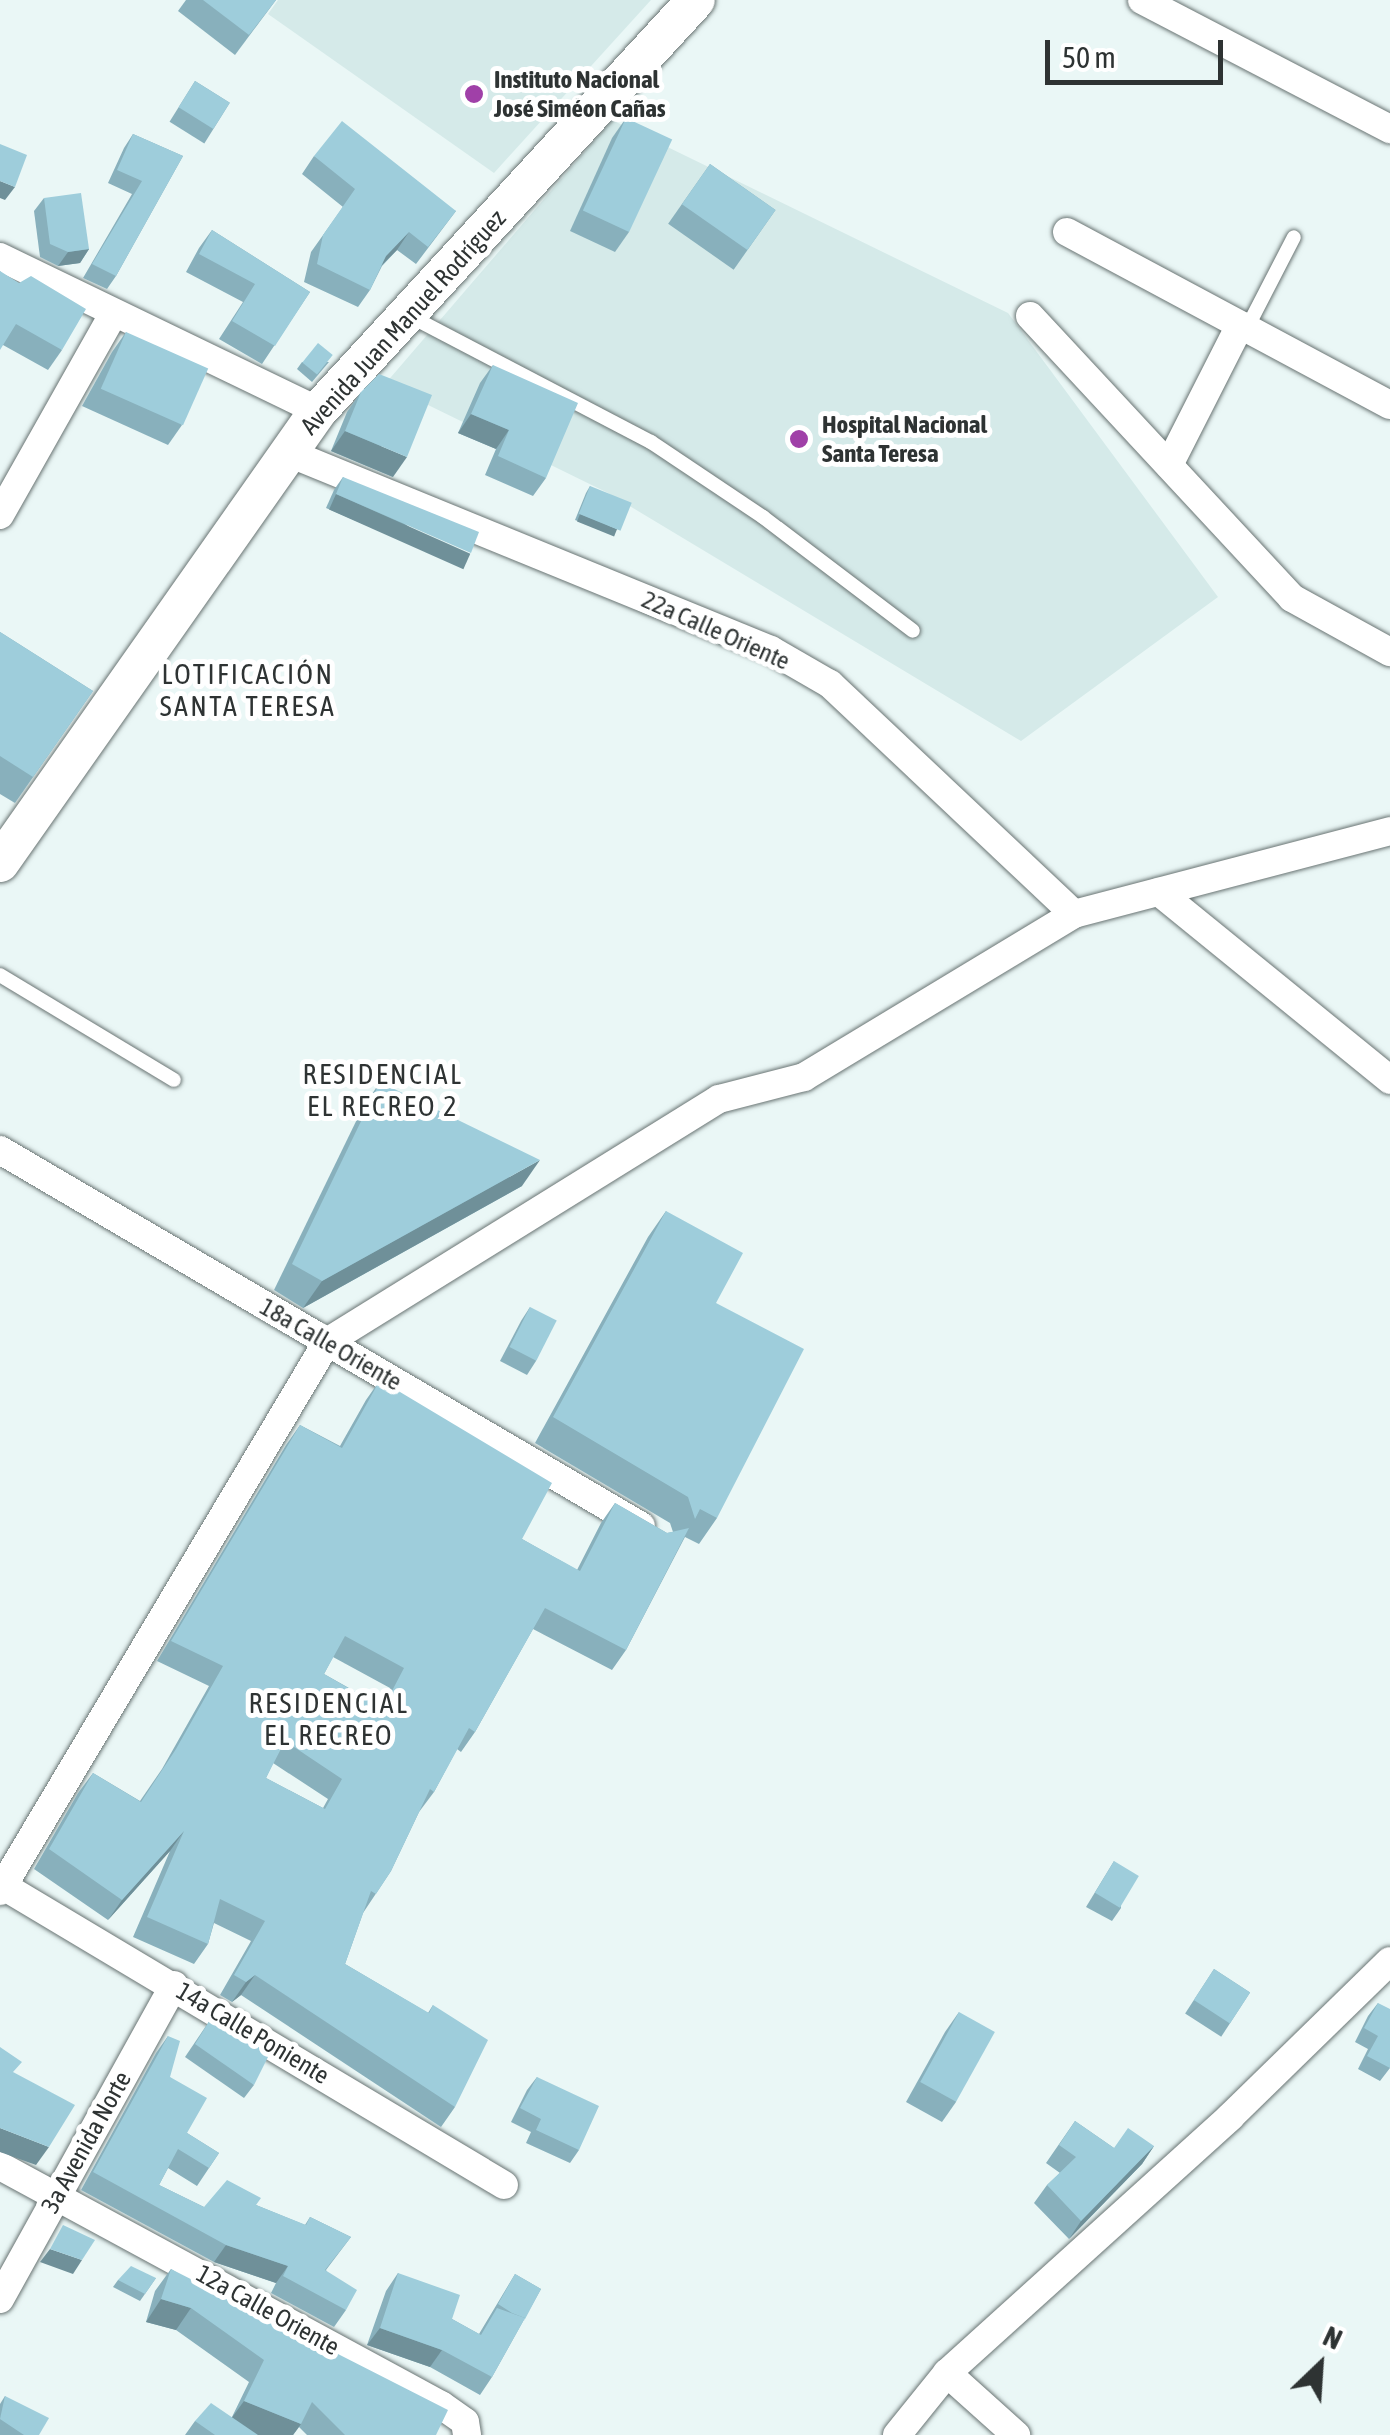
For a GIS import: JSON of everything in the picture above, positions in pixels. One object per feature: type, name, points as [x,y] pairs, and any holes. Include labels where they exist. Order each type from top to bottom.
[{"type":"street","name":"Avenida Juan Manuel Rodríguez","points":[[0,864],[95,704],[318,411],[696,0]]},
{"type":"street","points":[[1142,0],[1390,129]]},
{"type":"street","points":[[1067,232],[1390,405]]},
{"type":"street","points":[[0,256],[318,411]]},
{"type":"street","points":[[0,514],[114,313]]},
{"type":"street","points":[[1030,316],[1292,598],[1390,652]]},
{"type":"street","points":[[1168,464],[1244,327]]},
{"type":"street","name":"22a Calle Oriente","points":[[289,453],[771,650],[830,684],[1074,914]]},
{"type":"street","points":[[1,1887],[327,1342],[718,1098],[804,1077],[1074,914],[1390,831]]},
{"type":"street","points":[[1159,892],[1390,1080]]},
{"type":"street","name":"18a Calle Oriente","points":[[0,1150],[661,1538]]},
{"type":"street","name":"14a Calle Poniente","points":[[1,1887],[174,1985],[504,2185]]},
{"type":"street","points":[[896,2435],[947,2374],[1230,2117],[1390,1961]]},
{"type":"street","name":"3a Avenida Norte","points":[[0,2300],[174,1985]]},
{"type":"street","points":[[0,2166],[56,2196]]},
{"type":"street","name":"12a Calle Oriente","points":[[56,2196],[442,2405],[466,2422],[467,2435]]},
{"type":"street","points":[[947,2374],[1016,2435]]},
{"type":"lane","points":[[1244,327],[1294,237]]},
{"type":"lane","points":[[407,314],[651,442],[913,630]]},
{"type":"lane","points":[[0,975],[174,1080]]},
{"type":"shaded area","name":"Instituto Nacional José Siméon Cañas","points":[[278,0],[651,0],[494,173],[268,14]]},
{"type":"shaded area","name":"Hospital Nacional Santa Teresa","points":[[612,120],[1008,313],[1218,597],[1021,741],[608,493],[385,384]]},
{"type":"building","points":[[203,0],[276,0],[249,35]]},
{"type":"building","points":[[195,81],[230,103],[213,129],[179,107]]},
{"type":"building","points":[[626,118],[672,140],[629,232],[583,210]]},
{"type":"building","points":[[342,121],[456,211],[428,247],[409,232],[386,256],[370,290],[317,264],[323,235],[355,189],[314,156]]},
{"type":"building","points":[[133,134],[183,156],[116,276],[92,264],[142,181],[117,170]]},
{"type":"building","points":[[0,144],[27,155],[15,187],[0,181]]},
{"type":"building","points":[[710,164],[776,210],[747,250],[682,204]]},
{"type":"building","points":[[81,193],[89,249],[68,252],[50,244],[44,198]]},
{"type":"building","points":[[212,230],[310,292],[275,346],[232,321],[255,284],[199,254]]},
{"type":"building","points":[[0,271],[19,283],[31,276],[86,309],[62,350],[16,324],[0,350]]},
{"type":"building","points":[[126,332],[208,369],[183,425],[101,389]]},
{"type":"building","points":[[318,343],[333,355],[317,374],[302,362]]},
{"type":"building","points":[[493,365],[578,403],[546,478],[498,456],[509,430],[471,414]]},
{"type":"building","points":[[379,374],[432,395],[407,457],[345,431],[361,392]]},
{"type":"building","points":[[343,477],[479,532],[471,553],[336,494]]},
{"type":"building","points":[[590,486],[632,503],[620,531],[579,514]]},
{"type":"building","points":[[0,632],[93,691],[33,777],[0,756]]},
{"type":"building","points":[[380,1082],[540,1160],[322,1281],[292,1264]]},
{"type":"building","points":[[666,1211],[743,1253],[716,1303],[804,1349],[717,1518],[700,1509],[695,1519],[688,1497],[553,1417]]},
{"type":"building","points":[[530,1307],[557,1321],[536,1361],[510,1347]]},
{"type":"building","points":[[380,1380],[552,1483],[522,1539],[580,1571],[615,1503],[667,1533],[689,1528],[626,1650],[545,1608],[475,1732],[469,1728],[434,1792],[430,1789],[391,1871],[376,1894],[371,1891],[345,1964],[429,2013],[433,2005],[488,2040],[455,2107],[255,1975],[246,1982],[234,1975],[265,1921],[220,1899],[208,1944],[147,1917],[184,1831],[122,1900],[49,1849],[93,1773],[141,1802],[176,1749],[223,1666],[171,1641],[300,1425],[342,1448]],"holes":[[[345,1636],[404,1668],[383,1708],[324,1674]],[[285,1741],[342,1779],[325,1809],[266,1778]]]},
{"type":"building","points":[[1114,1861],[1139,1876],[1120,1908],[1095,1893]]},
{"type":"building","points":[[1214,1969],[1250,1992],[1230,2023],[1194,2000]]},
{"type":"building","points":[[1378,2003],[1390,2009],[1390,2068],[1367,2056],[1378,2036],[1364,2028]]},
{"type":"building","points":[[959,2012],[995,2032],[956,2102],[920,2082]]},
{"type":"building","points":[[210,2020],[270,2053],[254,2085],[195,2044]]},
{"type":"building","points":[[168,2036],[180,2041],[170,2077],[207,2098],[187,2133],[219,2153],[209,2168],[178,2149],[159,2185],[204,2207],[227,2180],[261,2198],[256,2205],[306,2225],[310,2217],[351,2237],[325,2270],[357,2290],[346,2310],[283,2276],[288,2266],[226,2245],[93,2172]]},
{"type":"building","points":[[0,2047],[22,2062],[13,2072],[75,2105],[49,2147],[0,2128]]},
{"type":"building","points":[[537,2077],[599,2106],[579,2150],[536,2130],[541,2119],[520,2108]]},
{"type":"building","points":[[1075,2121],[1114,2148],[1128,2128],[1154,2146],[1081,2221],[1047,2185],[1076,2157],[1059,2145]]},
{"type":"building","points":[[63,2225],[95,2240],[82,2260],[50,2249]]},
{"type":"building","points":[[131,2266],[156,2278],[145,2294],[118,2280]]},
{"type":"building","points":[[171,2269],[448,2410],[436,2435],[345,2435],[312,2402],[301,2424],[244,2401],[264,2360],[191,2308],[161,2299]]},
{"type":"building","points":[[398,2273],[460,2295],[452,2319],[481,2335],[497,2308],[525,2318],[492,2377],[442,2350],[380,2328]]},
{"type":"building","points":[[515,2274],[541,2289],[524,2321],[525,2318],[498,2304]]},
{"type":"building","points":[[5,2396],[49,2418],[39,2435],[24,2435],[0,2419]]},
{"type":"building","points":[[211,2403],[258,2435],[215,2435],[195,2421]]},
{"type":"place","name":"Instituto Nacional José Siméon Cañas","points":[[474,94]]},
{"type":"place","name":"Hospital Nacional Santa Teresa","points":[[799,439]]},
{"type":"district","name":"LOTIFICACIÓN SANTA TERESA","points":[[248,690]]},
{"type":"district","name":"RESIDENCIAL EL RECREO 2","points":[[383,1090]]},
{"type":"district","name":"RESIDENCIAL EL RECREO","points":[[329,1719]]}]
